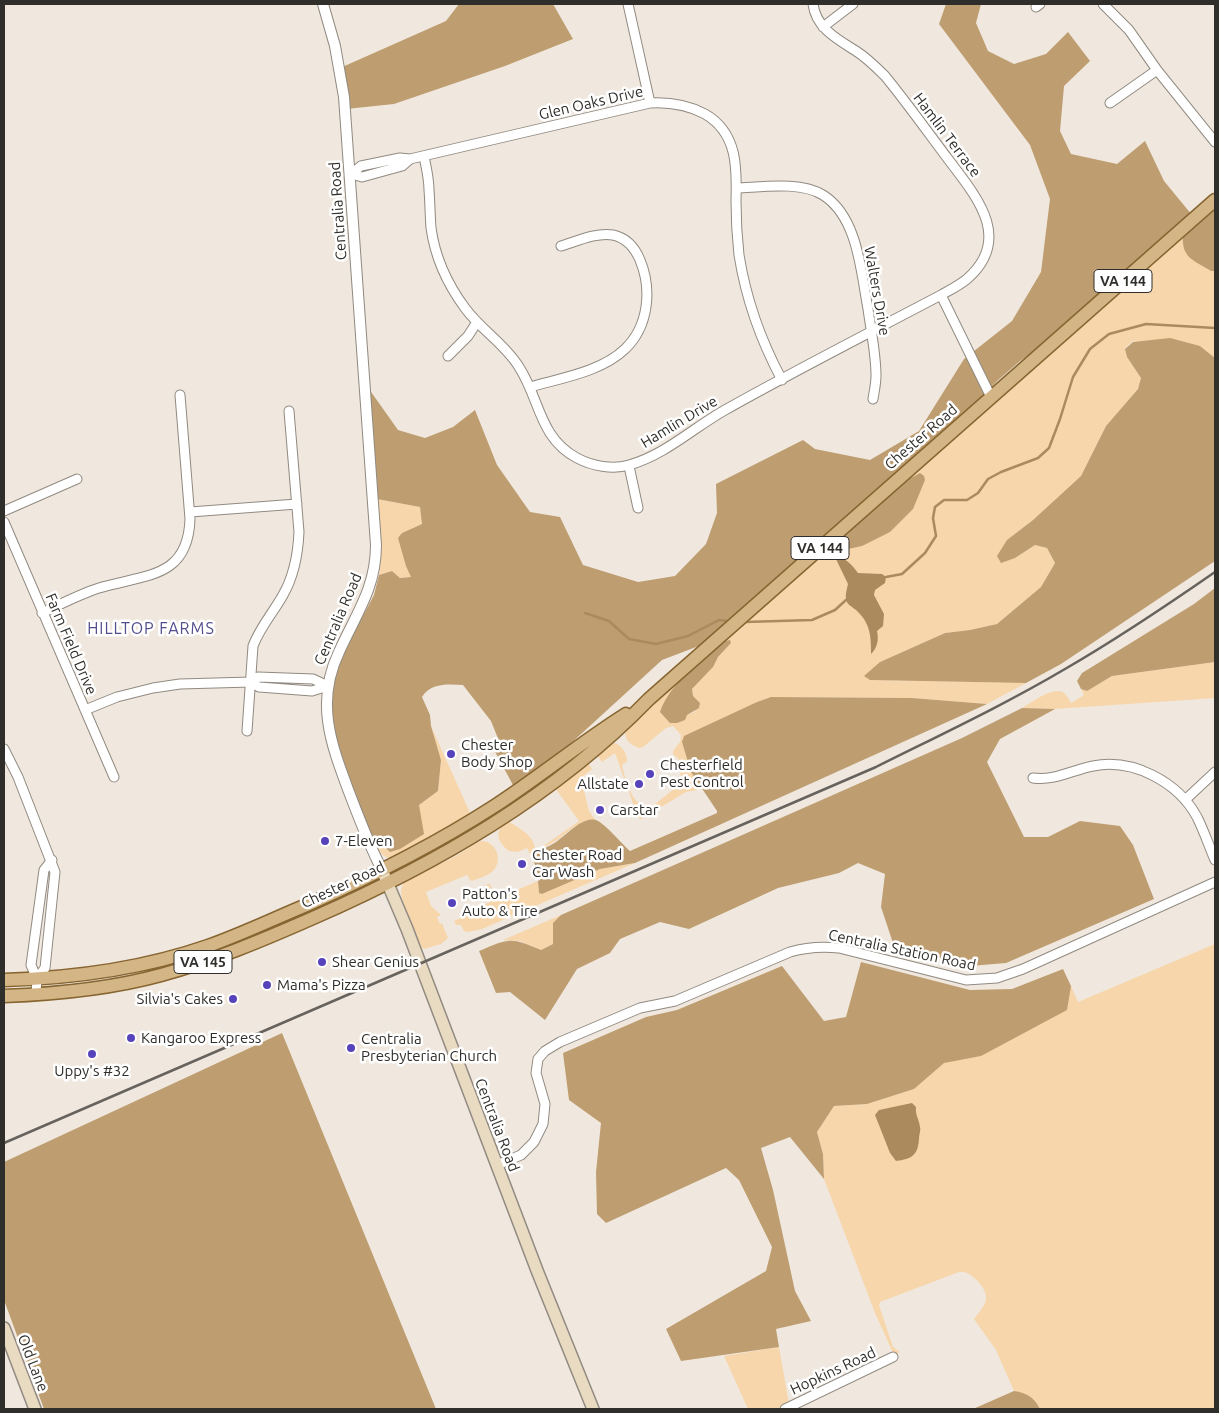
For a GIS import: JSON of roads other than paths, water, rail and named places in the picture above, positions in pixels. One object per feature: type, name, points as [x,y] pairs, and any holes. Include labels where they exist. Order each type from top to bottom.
[{"type":"main road","name":"Chester Road","points":[[4,996],[101,987],[144,979],[200,963],[272,936],[388,883],[463,842],[549,787],[601,745],[649,699],[1215,200]]},
{"type":"main road","name":"Chester Road","points":[[4,980],[66,977],[119,970],[169,958],[238,935],[346,888],[454,831],[649,699]]},
{"type":"main road","name":"Centralia Road","points":[[382,870],[556,1321],[593,1409]]},
{"type":"main road","name":"Old Lane","points":[[4,1328],[35,1409]]},
{"type":"street","name":"Centralia Road","points":[[323,4],[340,67],[344,97],[351,174],[376,557],[370,586],[338,652],[328,686],[327,721],[332,747],[373,853],[382,870]]},
{"type":"street","points":[[628,4],[650,103]]},
{"type":"street","name":"Hamlin Terrace","points":[[813,4],[823,27],[840,42],[869,61],[885,76],[969,186],[984,210],[989,226],[989,236],[980,265],[969,277],[941,295]]},
{"type":"street","points":[[823,27],[853,4]]},
{"type":"street","points":[[1103,4],[1129,30],[1157,70],[1215,142]]},
{"type":"street","points":[[1110,103],[1157,70]]},
{"type":"street","name":"Glen Oaks Drive","points":[[351,174],[361,166],[400,158],[410,159],[424,156],[650,103],[661,102],[699,111],[723,128],[732,145],[737,168],[737,230],[744,280],[755,320],[782,380]]},
{"type":"street","name":"Hamlin Drive","points":[[424,156],[435,245],[447,278],[456,294],[466,310],[515,360],[530,387],[545,426],[552,436],[578,459],[600,466],[629,466],[654,455],[724,411],[941,295]]},
{"type":"street","name":"Walters Drive","points":[[737,188],[783,186],[804,188],[823,195],[839,210],[858,251],[872,332],[876,377],[873,399]]},
{"type":"street","points":[[530,387],[592,368],[618,354],[626,347],[639,329],[646,305],[648,292],[644,270],[636,252],[626,240],[612,235],[593,236],[561,246]]},
{"type":"street","points":[[941,295],[991,397]]},
{"type":"street","points":[[448,356],[468,336],[477,322]]},
{"type":"street","points":[[42,613],[96,589],[152,575],[172,565],[186,545],[189,536],[190,512],[180,395]]},
{"type":"street","points":[[247,732],[253,646],[257,636],[283,595],[295,565],[299,548],[290,411]]},
{"type":"street","points":[[629,466],[638,508]]},
{"type":"street","points":[[4,511],[77,479]]},
{"type":"street","points":[[190,512],[297,504]]},
{"type":"street","name":"Farm Field Drive","points":[[4,522],[114,777]]},
{"type":"street","points":[[85,710],[117,697],[153,688],[180,684],[251,682],[258,677],[313,678],[328,686]]},
{"type":"street","points":[[4,749],[18,777],[52,860],[55,872],[45,968],[37,979]]},
{"type":"street","points":[[1033,778],[1044,780],[1094,766],[1109,765],[1145,771],[1159,778],[1185,800],[1196,816],[1215,860]]},
{"type":"street","points":[[1185,800],[1215,772]]},
{"type":"street","points":[[36,994],[37,979],[31,965],[44,870],[52,860]]},
{"type":"street","name":"Centralia Station Road","points":[[497,1165],[521,1155],[534,1142],[543,1124],[545,1104],[536,1073],[538,1060],[545,1051],[560,1042],[640,1008],[676,1001],[790,952],[806,947],[839,948],[966,980],[997,978],[1023,969],[1215,882]]},
{"type":"street","name":"Hopkins Road","points":[[784,1409],[893,1358]]},
{"type":"waterway","points":[[886,577],[902,574],[925,553],[936,536],[933,518],[935,507],[944,500],[967,500],[978,493],[988,479],[1038,458],[1049,448],[1073,377],[1090,349],[1109,334],[1146,324],[1215,328]]},
{"type":"waterway","points":[[745,622],[812,620],[835,610],[846,600]]},
{"type":"waterway","points":[[585,613],[609,621],[629,639],[656,644],[688,636],[719,620],[728,621]]},
{"type":"railway","points":[[4,1143],[876,767],[995,707],[1065,669],[1141,622],[1215,572]]},
{"type":"place","name":"Chester Body Shop","points":[[451,754]]},
{"type":"place","name":"Chesterfield Pest Control","points":[[650,774]]},
{"type":"place","name":"Allstate","points":[[639,784]]},
{"type":"place","name":"Carstar","points":[[600,810]]},
{"type":"place","name":"7-Eleven","points":[[325,841]]},
{"type":"place","name":"Chester Road Car Wash","points":[[522,864]]},
{"type":"place","name":"Patton's Auto & Tire","points":[[452,903]]},
{"type":"place","name":"Shear Genius","points":[[322,962]]},
{"type":"place","name":"Mama's Pizza","points":[[267,985]]},
{"type":"place","name":"Silvia's Cakes","points":[[233,999]]},
{"type":"place","name":"Kangaroo Express","points":[[131,1038]]},
{"type":"place","name":"Centralia Presbyterian Church","points":[[351,1048]]},
{"type":"place","name":"Uppy's #32","points":[[92,1054]]},
{"type":"district","name":"HILLTOP FARMS","points":[[151,629]]}]
